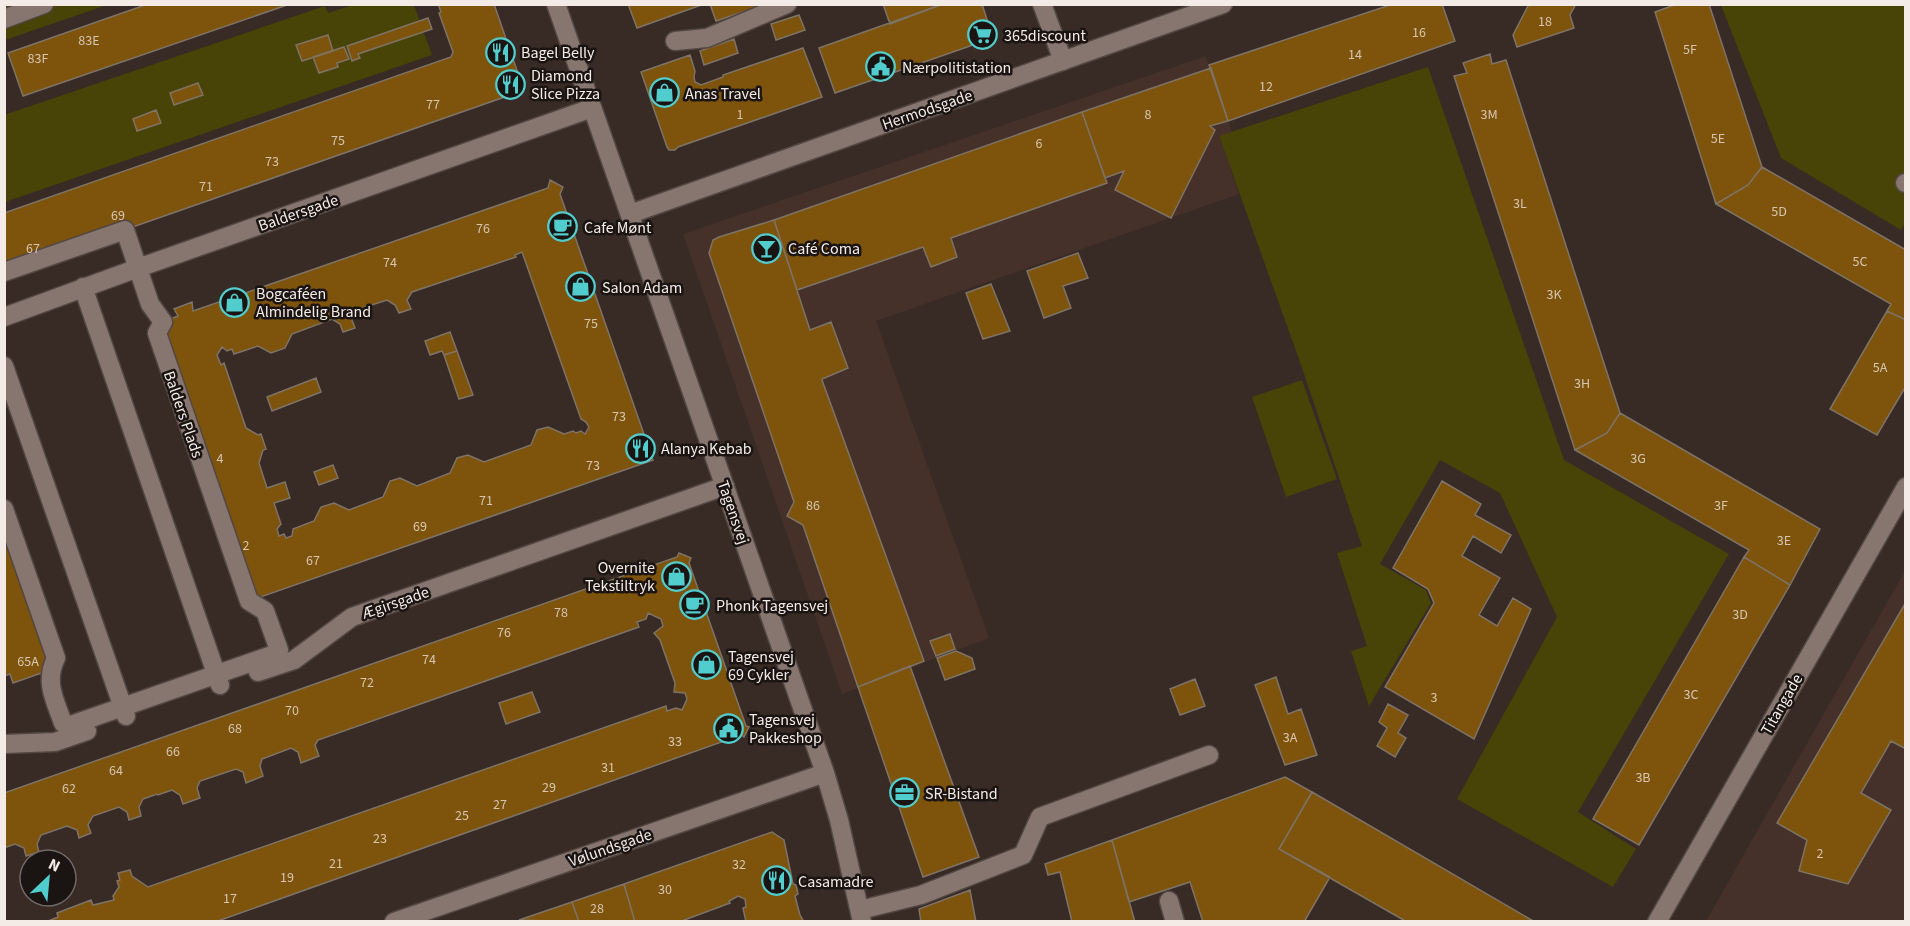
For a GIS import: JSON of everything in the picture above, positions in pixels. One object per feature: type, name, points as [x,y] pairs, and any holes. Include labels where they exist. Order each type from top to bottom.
[{"type":"street","points":[[4,19],[44,4]]},
{"type":"street","name":"Tagensvej","points":[[556,4],[825,773],[839,820],[861,916]]},
{"type":"street","points":[[1042,4],[1062,61]]},
{"type":"street","name":"Hermodsgade","points":[[630,214],[1223,4]]},
{"type":"street","points":[[675,41],[707,38],[779,7]]},
{"type":"street","name":"Baldersgade","points":[[4,317],[83,287],[592,108]]},
{"type":"street","name":"Balders Plads","points":[[4,272],[125,230],[150,304],[163,322],[157,333],[249,601],[265,611],[279,650],[275,654],[218,680],[125,712],[68,726],[63,723],[50,686],[50,670],[56,658],[4,509]]},
{"type":"street","points":[[83,287],[218,680]]},
{"type":"street","points":[[4,366],[125,712],[55,742],[4,744]]},
{"type":"street","name":"Ægirsgade","points":[[218,680],[294,660],[352,617],[725,486]]},
{"type":"street","name":"Titangade","points":[[1657,921],[1905,487]]},
{"type":"street","points":[[861,916],[1023,855],[1040,817],[1209,755]]},
{"type":"street","name":"Vølundsgade","points":[[394,921],[825,773]]},
{"type":"street","points":[[1169,901],[1175,921]]},
{"type":"shaded area","points":[[5,4],[107,5],[5,40]]},
{"type":"shaded area","points":[[353,5],[414,5],[432,55],[5,202],[4,115],[325,6],[328,13]]},
{"type":"shaded area","points":[[1721,5],[1905,5],[1906,222],[1901,230],[1781,158]]},
{"type":"shaded area","points":[[1206,56],[1232,132],[1219,136],[1239,194],[876,321],[989,638],[842,694],[683,234]]},
{"type":"shaded area","points":[[1428,67],[1564,460],[1729,554],[1578,812],[1636,849],[1613,887],[1457,799],[1557,617],[1500,493],[1440,460],[1380,564],[1426,590],[1431,603],[1369,706],[1351,651],[1367,646],[1337,553],[1362,546],[1300,362],[1219,136]]},
{"type":"shaded area","points":[[1302,380],[1337,479],[1286,497],[1252,397]]},
{"type":"shaded area","points":[[1905,571],[1905,921],[1706,921]]},
{"type":"building","points":[[148,4],[290,4],[23,96],[8,53]]},
{"type":"building","points":[[438,4],[494,4],[521,82],[516,93],[4,272],[4,213],[451,57],[453,52]]},
{"type":"building","points":[[628,4],[704,4],[637,28]]},
{"type":"building","points":[[710,4],[756,4],[755,8],[716,21]]},
{"type":"building","points":[[883,4],[943,4],[890,24]]},
{"type":"building","points":[[943,4],[982,4],[993,38],[835,93],[819,48]]},
{"type":"building","points":[[1393,4],[1442,4],[1455,41],[1228,121],[1209,65]]},
{"type":"building","points":[[1529,4],[1576,4],[1570,15],[1574,28],[1517,47],[1513,35]]},
{"type":"building","points":[[1677,4],[1709,4],[1762,167],[1748,185],[1716,204],[1655,12]]},
{"type":"building","points":[[799,15],[805,30],[776,40],[771,24]]},
{"type":"building","points":[[428,18],[432,29],[358,54],[360,58],[352,61],[347,46]]},
{"type":"building","points":[[328,35],[333,51],[302,61],[296,45]]},
{"type":"building","points":[[734,39],[738,53],[704,65],[700,51]]},
{"type":"building","points":[[344,47],[349,59],[337,63],[338,67],[319,73],[313,57]]},
{"type":"building","points":[[803,48],[822,97],[678,147],[675,150],[669,150],[641,72],[690,55],[695,71],[695,82],[701,85],[723,77],[723,75]]},
{"type":"building","points":[[1490,54],[1492,64],[1506,60],[1620,413],[1607,433],[1575,450],[1454,76],[1467,73],[1463,63]]},
{"type":"building","points":[[1211,68],[1228,121],[1210,126],[1215,130],[1171,218],[1115,190],[1124,171],[1105,178],[1082,112]]},
{"type":"building","points":[[198,83],[203,95],[174,105],[170,93]]},
{"type":"building","points":[[156,110],[161,123],[137,131],[133,119]]},
{"type":"building","points":[[1082,112],[1107,183],[951,238],[957,257],[931,267],[923,247],[797,290],[774,220]]},
{"type":"building","points":[[1762,167],[1906,250],[1906,320],[1887,311],[1891,304],[1716,204],[1748,185]]},
{"type":"building","points":[[550,180],[563,187],[560,194],[653,460],[249,601],[163,322],[178,316],[174,309],[192,302],[193,311],[548,188]],"holes":[[[522,252],[581,419],[589,427],[585,434],[581,431],[564,434],[548,427],[537,430],[531,445],[484,462],[468,455],[457,458],[450,473],[417,486],[400,478],[390,481],[383,497],[349,510],[334,503],[321,507],[314,521],[293,529],[292,536],[286,538],[284,534],[279,536],[277,529],[281,524],[274,503],[290,498],[285,482],[267,488],[259,463],[263,450],[266,449],[261,434],[258,435],[246,428],[224,363],[221,365],[217,355],[222,347],[227,351],[232,349],[234,354],[258,346],[271,353],[285,348],[292,334],[332,319],[340,324],[343,332],[355,328],[352,320],[356,310],[387,300],[395,305],[399,313],[411,309],[407,300],[412,292],[516,257],[515,255]]]},
{"type":"building","points":[[774,220],[810,330],[831,322],[848,368],[822,380],[924,661],[858,687],[803,525],[787,516],[794,502],[709,253],[713,240]]},
{"type":"building","points":[[1078,253],[1088,278],[1063,286],[1071,308],[1044,318],[1027,271]]},
{"type":"building","points":[[991,284],[1010,331],[983,339],[966,293]]},
{"type":"building","points":[[1887,311],[1906,320],[1906,386],[1877,435],[1830,409]]},
{"type":"building","points":[[450,332],[457,351],[444,355],[442,351],[430,355],[425,341]]},
{"type":"building","points":[[457,351],[473,395],[459,399],[444,355]]},
{"type":"building","points":[[316,378],[321,392],[272,411],[267,397]]},
{"type":"building","points":[[1620,413],[1820,529],[1790,585],[1744,557],[1749,550],[1575,450],[1607,433]]},
{"type":"building","points":[[333,465],[338,478],[319,485],[314,472]]},
{"type":"building","points":[[1442,481],[1481,504],[1475,515],[1511,535],[1501,553],[1473,536],[1462,556],[1500,578],[1479,615],[1497,626],[1513,598],[1531,609],[1474,739],[1385,687],[1434,603],[1428,589],[1393,568]]},
{"type":"building","points":[[4,509],[50,670],[13,683],[10,674],[4,676]]},
{"type":"building","points":[[679,553],[691,558],[689,563],[746,726],[749,727],[744,737],[741,735],[215,922],[46,922],[58,917],[57,913],[70,908],[78,908],[78,905],[91,900],[93,905],[114,900],[113,896],[119,887],[118,873],[130,870],[132,876],[148,887],[666,706],[667,711],[676,708],[682,710],[687,699],[685,693],[674,692],[675,683],[660,640],[654,633],[663,626],[661,619],[648,613],[646,619],[637,622],[639,627],[318,740],[315,745],[319,756],[301,763],[298,752],[291,748],[262,759],[260,766],[263,776],[246,783],[243,772],[236,769],[200,781],[197,788],[200,798],[183,804],[180,795],[172,790],[143,799],[139,807],[141,816],[129,820],[127,812],[119,807],[93,816],[88,825],[91,833],[79,838],[77,830],[67,826],[41,835],[37,844],[38,848],[24,848],[15,844],[4,848],[4,793],[677,557]]},
{"type":"building","points":[[1744,557],[1790,585],[1639,845],[1593,819]]},
{"type":"building","points":[[1906,602],[1906,749],[1891,741],[1861,793],[1891,810],[1848,884],[1799,871],[1807,840],[1777,823]]},
{"type":"building","points":[[950,634],[955,649],[936,656],[930,641]]},
{"type":"building","points":[[956,651],[972,658],[975,669],[945,680],[937,658]]},
{"type":"building","points":[[910,666],[979,857],[923,877],[858,687]]},
{"type":"building","points":[[1276,677],[1288,714],[1301,709],[1317,755],[1285,765],[1255,685]]},
{"type":"building","points":[[1195,679],[1205,706],[1180,715],[1170,689]]},
{"type":"building","points":[[532,692],[540,712],[506,724],[499,703]]},
{"type":"building","points":[[1388,704],[1408,715],[1398,733],[1406,738],[1395,757],[1377,746],[1387,728],[1379,722]]},
{"type":"building","points":[[1285,777],[1312,792],[1279,849],[1330,877],[1304,922],[1203,922],[1190,882],[1129,902],[1112,840]]},
{"type":"building","points":[[1312,792],[1535,922],[1407,922],[1279,849]]},
{"type":"building","points":[[772,832],[784,840],[793,884],[796,885],[798,894],[795,896],[804,922],[746,922],[743,908],[746,907],[745,899],[738,896],[729,901],[730,903],[679,922],[635,922],[624,884]]},
{"type":"building","points":[[1112,840],[1135,922],[1072,922],[1060,872],[1048,875],[1045,864]]},
{"type":"building","points":[[624,884],[635,922],[579,922],[572,902]]},
{"type":"building","points":[[970,890],[976,922],[921,922],[919,909]]},
{"type":"building","points":[[572,902],[579,922],[519,920]]},
{"type":"place","name":"365discount","points":[[983,35]]},
{"type":"place","name":"Bagel Belly","points":[[500,52]]},
{"type":"place","name":"Nærpolitistation","points":[[881,67]]},
{"type":"place","name":"Diamond Slice Pizza","points":[[510,84]]},
{"type":"place","name":"Anas Travel","points":[[664,93]]},
{"type":"place","name":"Cafe Mønt","points":[[563,227]]},
{"type":"place","name":"Café Coma","points":[[767,248]]},
{"type":"place","name":"Salon Adam","points":[[581,287]]},
{"type":"place","name":"Bogcaféen Almindelig Brand","points":[[235,302]]},
{"type":"place","name":"Alanya Kebab","points":[[640,448]]},
{"type":"place","name":"Overnite Tekstiltryk","points":[[676,576]]},
{"type":"place","name":"Phonk Tagensvej","points":[[695,605]]},
{"type":"place","name":"Tagensvej 69 Cykler","points":[[707,665]]},
{"type":"place","name":"Tagensvej Pakkeshop","points":[[728,728]]},
{"type":"place","name":"SR-Bistand","points":[[904,793]]},
{"type":"place","name":"Casamadre","points":[[777,881]]}]
